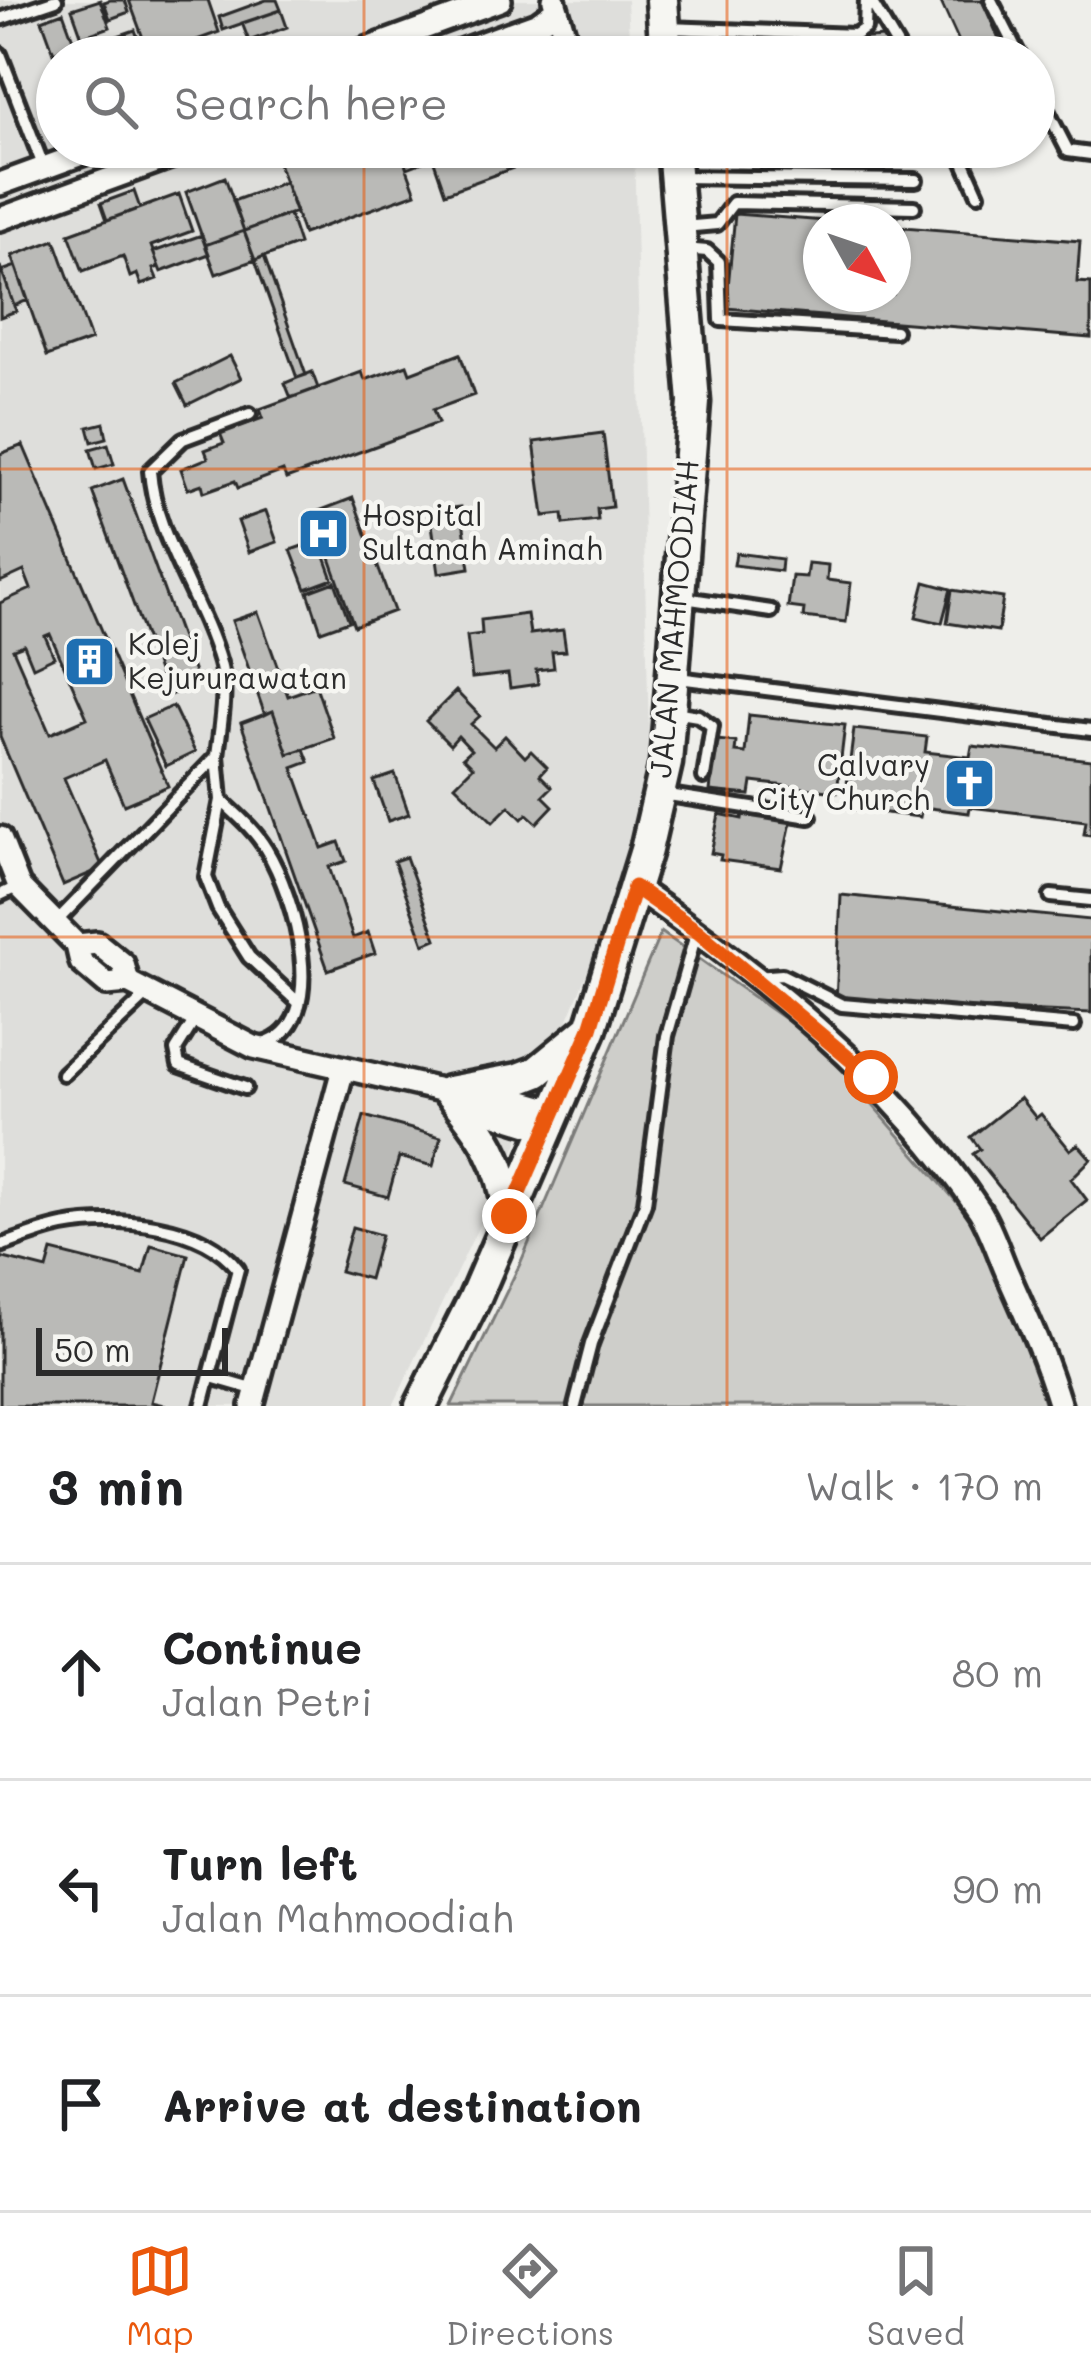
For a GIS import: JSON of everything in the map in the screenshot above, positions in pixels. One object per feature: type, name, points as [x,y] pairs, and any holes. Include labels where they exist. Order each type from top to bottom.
[{"type":"main road","name":"JALAN MAHMOODIAH","points":[[421,1406],[474,1300],[591,1028],[667,763],[694,402],[675,168]]},
{"type":"main road","points":[[509,1216],[492,1145],[449,1092],[537,1072],[591,1028]]},
{"type":"street","points":[[402,36],[500,0]]},
{"type":"street","points":[[500,36],[538,22],[555,5],[565,36]]},
{"type":"street","points":[[0,184],[44,168]]},
{"type":"street","points":[[0,219],[140,168]]},
{"type":"street","points":[[0,838],[10,891],[56,922],[76,945],[97,944],[123,964],[128,982],[196,1018],[254,1047],[449,1092],[488,1091],[552,1120]]},
{"type":"street","points":[[634,887],[697,931],[871,1077],[931,1145],[982,1215],[1047,1363],[1060,1406]]},
{"type":"street","points":[[254,1398],[343,1070]]},
{"type":"lane","points":[[0,20],[56,0]]},
{"type":"lane","points":[[664,32],[855,35],[866,28],[868,0]]},
{"type":"lane","points":[[868,0],[891,36]]},
{"type":"lane","points":[[991,0],[1009,36]]},
{"type":"lane","points":[[0,54],[36,147]]},
{"type":"lane","points":[[1055,128],[1067,152],[1091,154]]},
{"type":"lane","points":[[755,168],[916,180]]},
{"type":"lane","points":[[966,168],[978,194]]},
{"type":"lane","points":[[681,238],[717,224],[733,203],[914,207]]},
{"type":"lane","points":[[681,238],[719,262],[721,320],[895,331]]},
{"type":"lane","points":[[250,413],[183,439],[150,471],[161,518],[222,668],[217,756],[220,800],[206,877],[218,908],[249,957],[299,1003]]},
{"type":"lane","points":[[681,597],[770,611]]},
{"type":"lane","points":[[675,677],[1091,730]]},
{"type":"lane","points":[[670,711],[698,716],[712,727],[704,777]]},
{"type":"lane","points":[[56,922],[217,756]]},
{"type":"lane","points":[[659,794],[810,817]]},
{"type":"lane","points":[[220,800],[266,849],[287,896],[303,958],[296,1020],[279,1040],[254,1047]]},
{"type":"lane","points":[[1051,896],[1091,900]]},
{"type":"lane","points":[[574,1406],[591,1344],[645,1203],[667,1036],[697,931]]},
{"type":"lane","points":[[754,978],[782,975],[842,1005],[1074,1025]]},
{"type":"lane","points":[[63,1074],[149,993]]},
{"type":"lane","points":[[196,1018],[176,1050],[179,1065],[245,1088]]},
{"type":"lane","points":[[0,1246],[63,1226],[114,1223],[187,1234],[226,1254],[238,1269],[202,1406]]},
{"type":"lane","points":[[212,1377],[254,1398]]},
{"type":"shaded area","name":"Hospital Sultanah Aminah","points":[[0,0],[627,0],[629,36],[36,36],[36,168],[635,168],[650,773],[619,894],[515,1150],[393,1406],[0,1406]]},
{"type":"shaded area","points":[[661,932],[819,1043],[968,1215],[1029,1352],[1045,1406],[451,1406],[520,1264]]},
{"type":"building","points":[[100,0],[110,27],[82,36],[72,9]]},
{"type":"building","points":[[125,0],[129,12],[110,19],[104,2]]},
{"type":"building","points":[[129,0],[208,0],[219,32],[208,36],[142,36]]},
{"type":"building","points":[[277,0],[281,10],[223,30],[219,17]]},
{"type":"building","points":[[940,0],[982,0],[998,36],[956,36]]},
{"type":"building","points":[[281,10],[287,27],[247,36],[242,23]]},
{"type":"building","points":[[63,12],[72,36],[48,36],[42,20]]},
{"type":"building","points":[[545,26],[549,36],[517,36]]},
{"type":"building","points":[[280,168],[407,168],[416,193],[303,234]]},
{"type":"building","points":[[436,168],[513,168],[445,193]]},
{"type":"building","points":[[225,177],[244,231],[205,245],[186,192]]},
{"type":"building","points":[[285,182],[296,212],[244,231],[233,201]]},
{"type":"building","points":[[134,191],[140,208],[107,220],[101,203]]},
{"type":"building","points":[[179,194],[192,231],[151,246],[159,267],[153,269],[157,279],[141,285],[137,274],[130,277],[123,256],[83,271],[69,234]]},
{"type":"building","points":[[289,214],[299,244],[255,260],[244,231]]},
{"type":"building","points":[[735,214],[803,219],[803,312],[911,312],[911,228],[1080,241],[1077,282],[1091,283],[1091,338],[726,308]]},
{"type":"building","points":[[244,231],[255,260],[216,274],[205,245]]},
{"type":"building","points":[[202,235],[209,254],[161,272],[153,252]]},
{"type":"building","points":[[55,240],[91,340],[47,356],[12,256]]},
{"type":"building","points":[[264,256],[306,375],[297,378],[255,260]]},
{"type":"building","points":[[0,266],[16,311],[0,317]]},
{"type":"building","points":[[16,266],[28,300],[14,306],[2,271]]},
{"type":"building","points":[[460,354],[474,395],[433,410],[438,423],[286,479],[283,471],[238,488],[235,481],[204,492],[202,484],[188,489],[181,469],[208,458],[205,450],[224,443],[220,433],[263,418],[260,409],[362,372],[365,380],[407,365],[410,373]]},
{"type":"building","points":[[230,356],[241,378],[187,405],[176,383]]},
{"type":"building","points":[[312,372],[318,388],[291,398],[285,383]]},
{"type":"building","points":[[104,423],[107,438],[92,442],[88,427]]},
{"type":"building","points":[[603,433],[612,507],[597,509],[598,520],[564,524],[563,514],[544,516],[534,442]]},
{"type":"building","points":[[108,444],[114,464],[96,469],[90,449]]},
{"type":"building","name":"Kolej Kejururawatan","points":[[23,445],[168,786],[124,805],[105,760],[64,778],[103,868],[63,885],[0,737],[0,603],[31,589],[24,571],[0,582],[0,454]],"holes":[[[50,634],[87,718],[50,734],[13,649],[24,645],[33,667],[54,657],[45,636]]]},
{"type":"building","points":[[123,479],[198,684],[167,696],[92,491]]},
{"type":"building","points":[[353,498],[394,611],[354,626],[314,513]]},
{"type":"building","points":[[461,507],[470,568],[439,573],[430,511]]},
{"type":"building","points":[[266,511],[277,542],[249,552],[238,521]]},
{"type":"building","points":[[319,540],[333,579],[306,589],[291,550]]},
{"type":"building","points":[[736,553],[782,559],[781,571],[734,565]]},
{"type":"building","points":[[808,563],[828,565],[827,580],[851,583],[846,622],[803,617],[804,609],[788,607],[792,576],[806,577]]},
{"type":"building","points":[[335,582],[349,621],[321,631],[308,592]]},
{"type":"building","points":[[925,582],[951,589],[942,623],[916,617]]},
{"type":"building","points":[[952,590],[1003,598],[998,631],[947,623]]},
{"type":"building","points":[[258,612],[288,696],[316,686],[334,738],[288,754],[273,711],[265,715],[232,621]]},
{"type":"building","points":[[527,614],[530,634],[563,630],[566,651],[552,652],[554,668],[536,670],[538,684],[510,688],[508,674],[472,678],[467,636],[482,634],[481,620]]},
{"type":"building","points":[[456,691],[480,716],[471,724],[494,747],[505,736],[525,757],[531,751],[547,767],[540,775],[552,787],[543,796],[553,806],[537,823],[527,814],[522,819],[509,806],[493,822],[455,785],[473,767],[463,757],[471,750],[458,736],[450,745],[426,721]]},
{"type":"building","points":[[173,706],[195,752],[166,766],[144,719]]},
{"type":"building","points":[[273,711],[288,754],[304,749],[309,762],[293,768],[322,848],[339,842],[346,861],[329,867],[353,938],[368,932],[375,953],[328,970],[241,723]]},
{"type":"building","name":"Calvary City Church","points":[[749,715],[845,725],[837,792],[752,782],[750,795],[710,791],[716,740],[736,742],[735,752],[745,753]]},
{"type":"building","name":"Calvary City Church","points":[[854,729],[927,737],[925,752],[970,757],[972,746],[1091,760],[1091,835],[1084,834],[1086,821],[970,807],[969,813],[922,807],[920,817],[844,808]]},
{"type":"building","points":[[395,774],[409,814],[388,821],[374,781]]},
{"type":"building","points":[[743,812],[791,822],[781,868],[720,860],[721,855],[711,853],[719,814],[742,819]]},
{"type":"building","points":[[406,857],[436,939],[424,944],[394,861]]},
{"type":"building","points":[[841,895],[1091,920],[1091,1013],[836,1002]]},
{"type":"building","points":[[1020,1098],[1036,1118],[1041,1114],[1070,1150],[1078,1144],[1091,1159],[1071,1179],[1087,1200],[1040,1238],[973,1154],[980,1149],[971,1137]]},
{"type":"building","points":[[364,1116],[441,1137],[433,1166],[399,1157],[388,1197],[345,1185]]},
{"type":"building","points":[[352,1227],[381,1235],[369,1279],[340,1271]]},
{"type":"building","points":[[151,1245],[188,1255],[151,1402],[168,1406],[0,1406],[0,1257],[47,1269],[52,1251],[143,1274]]},
{"type":"place","name":"Hospital Sultanah Aminah","points":[[323,533]]},
{"type":"place","name":"Kolej Kejururawatan","points":[[89,662]]},
{"type":"place","name":"Calvary City Church","points":[[969,783]]},
{"type":"route","points":[[509,1216],[591,1028],[634,887],[697,931],[871,1077]]}]
